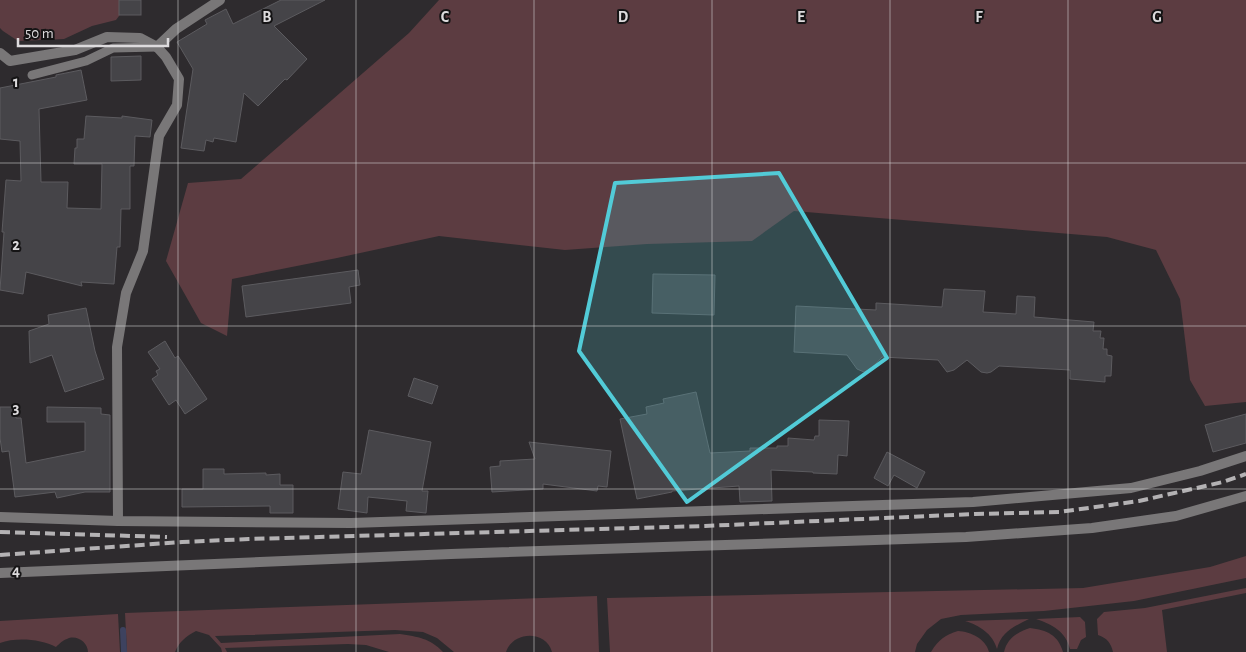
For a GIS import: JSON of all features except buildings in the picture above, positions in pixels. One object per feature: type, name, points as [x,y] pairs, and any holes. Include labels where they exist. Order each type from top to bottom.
[{"type":"street","points":[[157,48],[176,29],[220,0]]},
{"type":"street","points":[[0,67],[10,61],[75,50],[107,36],[140,38],[157,48],[166,58],[179,79],[176,105],[159,136],[143,251],[126,293],[117,347],[118,521]]},
{"type":"street","points":[[0,53],[10,61]]},
{"type":"street","points":[[0,517],[118,521],[351,523],[973,502],[1131,488],[1200,471],[1246,456]]},
{"type":"street","points":[[0,573],[451,554],[966,537],[1092,528],[1176,516],[1246,496]]},
{"type":"lane","points":[[32,75],[86,61],[113,48],[157,48]]},
{"type":"highlighted area","points":[[779,173],[887,358],[687,502],[579,351],[615,183]]},
{"type":"shaded area","points":[[0,0],[127,0],[128,4],[116,20],[92,26],[64,39],[18,41],[0,28]]},
{"type":"shaded area","points":[[439,0],[1246,0],[1246,402],[1205,406],[1190,380],[1180,299],[1156,250],[1107,237],[794,211],[752,241],[647,244],[565,250],[439,236],[232,279],[227,336],[201,323],[166,261],[188,183],[241,179],[409,33]]},
{"type":"shaded area","points":[[1246,556],[1246,578],[1134,601],[1044,611],[961,615],[941,619],[927,630],[917,644],[915,652],[610,652],[607,598],[1083,588],[1210,567]]},
{"type":"shaded area","points":[[1246,588],[1246,593],[1162,610],[1167,652],[1113,652],[1108,641],[1098,635],[1097,619],[1104,612],[1145,608]]},
{"type":"shaded area","points":[[597,596],[599,652],[552,652],[549,645],[543,640],[529,636],[515,640],[506,652],[454,652],[437,638],[423,632],[395,630],[215,636],[221,643],[400,634],[428,641],[443,652],[389,652],[366,645],[348,644],[225,648],[227,652],[222,652],[221,648],[209,635],[196,631],[183,640],[175,652],[127,652],[125,613]]},
{"type":"shaded area","points":[[118,614],[120,652],[88,652],[84,642],[78,638],[64,640],[56,647],[43,642],[28,640],[13,640],[0,643],[0,621]]},
{"type":"shaded area","points":[[1080,617],[1085,622],[1086,637],[1081,640],[1077,649],[1070,649],[1062,633],[1048,623],[1036,619]]},
{"type":"shaded area","points":[[1029,619],[1005,634],[997,649],[985,631],[965,621]]},
{"type":"shaded area","points":[[1030,628],[1051,634],[1058,641],[1063,652],[1004,652],[1005,647],[1014,636]]},
{"type":"shaded area","points":[[958,631],[981,639],[989,652],[931,652],[942,638]]},
{"type":"waterway","points":[[123,630],[124,652]]},
{"type":"railway","points":[[0,555],[249,539],[705,526],[1059,512],[1139,501],[1223,482],[1246,474]]},
{"type":"railway","points":[[0,532],[167,537]]}]
